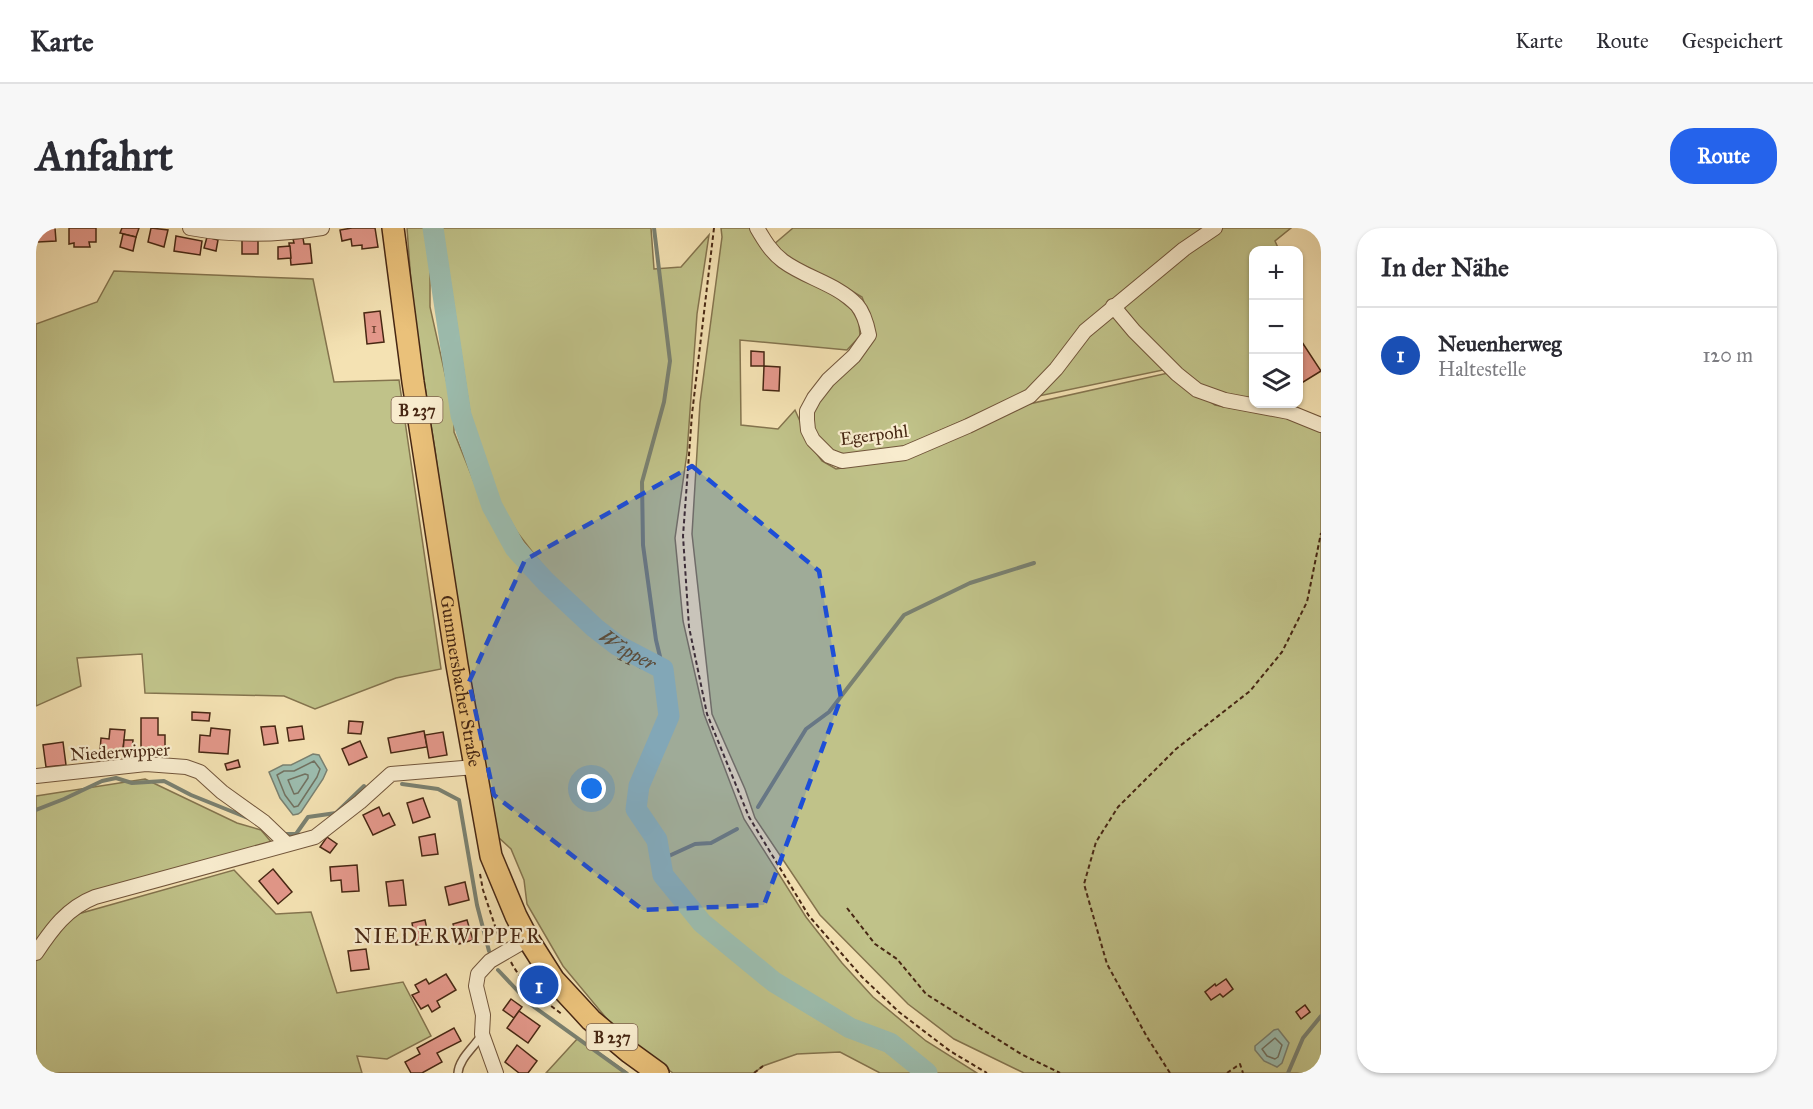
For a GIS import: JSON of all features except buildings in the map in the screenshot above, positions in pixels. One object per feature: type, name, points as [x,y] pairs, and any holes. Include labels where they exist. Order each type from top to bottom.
[{"type":"main road","name":"Gummersbacher Straße","points":[[393,228],[413,382],[474,767],[491,856],[516,916],[554,980],[579,1007],[629,1052],[658,1073]]},
{"type":"street","points":[[190,228],[245,233],[292,232],[322,228]]},
{"type":"street","name":"Egerpohl","points":[[757,228],[767,246],[784,261],[842,294],[857,305],[866,321],[869,335],[854,356],[828,380],[807,411],[808,430],[813,440],[829,456],[842,461],[905,453],[1030,396],[1056,369],[1085,330],[1184,249],[1215,228]]},
{"type":"street","points":[[1113,306],[1177,374],[1197,390],[1225,400],[1289,412],[1321,425]]},
{"type":"street","name":"Niederwipper","points":[[36,776],[146,764],[186,767],[200,772],[222,792],[264,822],[287,844]]},
{"type":"street","points":[[36,953],[60,919],[95,897],[315,837],[391,774],[474,767]]},
{"type":"street","points":[[496,1073],[482,1034],[483,1015],[476,986],[478,974],[490,962],[528,939]]},
{"type":"lane","points":[[458,1073],[462,1061],[482,1034]]},
{"type":"path","points":[[714,228],[692,414],[683,536],[689,627],[707,714],[748,817],[809,916],[861,977],[899,1012],[950,1051],[987,1073]]},
{"type":"path","points":[[1170,1073],[1147,1037],[1107,964],[1084,884],[1096,842],[1118,807],[1176,749],[1250,691],[1282,651],[1306,602],[1321,533]]},
{"type":"path","points":[[847,908],[875,944],[897,959],[927,994],[1021,1054],[1060,1073]]},
{"type":"path","points":[[1227,1073],[1240,1064],[1243,1073]]},
{"type":"path","points":[[754,1073],[763,1066]]},
{"type":"highlighted area","points":[[692,466],[819,571],[841,698],[764,905],[643,910],[494,795],[469,682],[525,560]]},
{"type":"green space","points":[[407,228],[428,228],[430,307],[454,414],[454,432],[485,509],[515,556],[548,594],[612,648],[640,668],[644,651],[617,638],[554,580],[517,532],[495,495],[470,413],[442,228],[651,228],[654,269],[681,267],[709,235],[697,314],[687,453],[675,538],[683,621],[704,714],[744,819],[806,917],[842,963],[873,997],[926,1041],[977,1073],[880,1073],[840,1052],[797,1054],[763,1066],[754,1073],[673,1073],[630,1043],[563,966],[527,904],[524,880],[511,849],[497,836],[465,667],[413,310]]},
{"type":"green space","points":[[721,228],[751,228],[780,264],[836,297],[852,310],[859,323],[860,336],[847,350],[740,340],[741,425],[778,429],[795,410],[811,446],[822,461],[836,469],[906,457],[1002,410],[1168,373],[1215,405],[1288,418],[1321,431],[1321,1073],[1024,1073],[954,1039],[908,1004],[820,915],[755,818],[745,789],[712,714],[692,534],[700,403],[722,237]]},
{"type":"green space","points":[[793,228],[1291,228],[1275,241],[1277,246],[1249,246],[1249,401],[1225,397],[1196,383],[1177,367],[1001,404],[905,446],[843,456],[825,448],[815,438],[812,414],[815,402],[871,321],[862,297],[785,258],[773,245]]},
{"type":"green space","points":[[114,271],[313,279],[334,382],[399,380],[441,669],[396,678],[315,709],[284,696],[145,693],[142,654],[77,658],[81,686],[36,706],[36,324],[97,302]]},
{"type":"green space","points":[[145,779],[237,823],[261,830],[273,844],[79,898],[52,920],[36,944],[36,796]]},
{"type":"green space","points":[[234,870],[276,914],[311,912],[337,993],[403,982],[431,1036],[387,1059],[357,1056],[362,1073],[36,1073],[36,960],[55,933],[78,914]]},
{"type":"green space","points":[[578,1038],[628,1073],[546,1073]]},
{"type":"water","points":[[313,754],[319,755],[327,770],[301,812],[293,815],[280,798],[269,772],[283,765],[291,765]]},
{"type":"water","points":[[1278,1029],[1289,1043],[1282,1063],[1277,1067],[1264,1061],[1255,1050],[1255,1046]]},
{"type":"waterway","name":"Wipper","points":[[433,228],[461,415],[492,506],[515,548],[546,582],[595,628],[617,645],[663,669],[669,716],[639,786],[636,809],[657,840],[663,875],[702,923],[774,982],[850,1028],[890,1043],[927,1073]]},
{"type":"waterway","points":[[654,228],[670,361],[664,402],[642,482],[643,545],[656,640],[663,669]]},
{"type":"waterway","points":[[758,807],[806,729],[829,712],[904,615],[970,583],[1034,563]]},
{"type":"waterway","points":[[36,810],[102,781],[116,778],[132,783],[164,781],[191,795],[248,818]]},
{"type":"waterway","points":[[402,784],[438,789],[459,800],[477,905],[489,951]]},
{"type":"waterway","points":[[284,834],[296,834],[308,817],[336,813],[364,786]]},
{"type":"waterway","points":[[660,860],[695,844],[711,843],[737,829]]},
{"type":"waterway","points":[[498,970],[530,1004],[626,1073]]},
{"type":"waterway","points":[[1288,1073],[1303,1038],[1321,1016]]},
{"type":"place","name":"Neuenherweg","points":[[539,985]]},
{"type":"district","name":"NIEDERWIPPER","points":[[448,936]]}]
